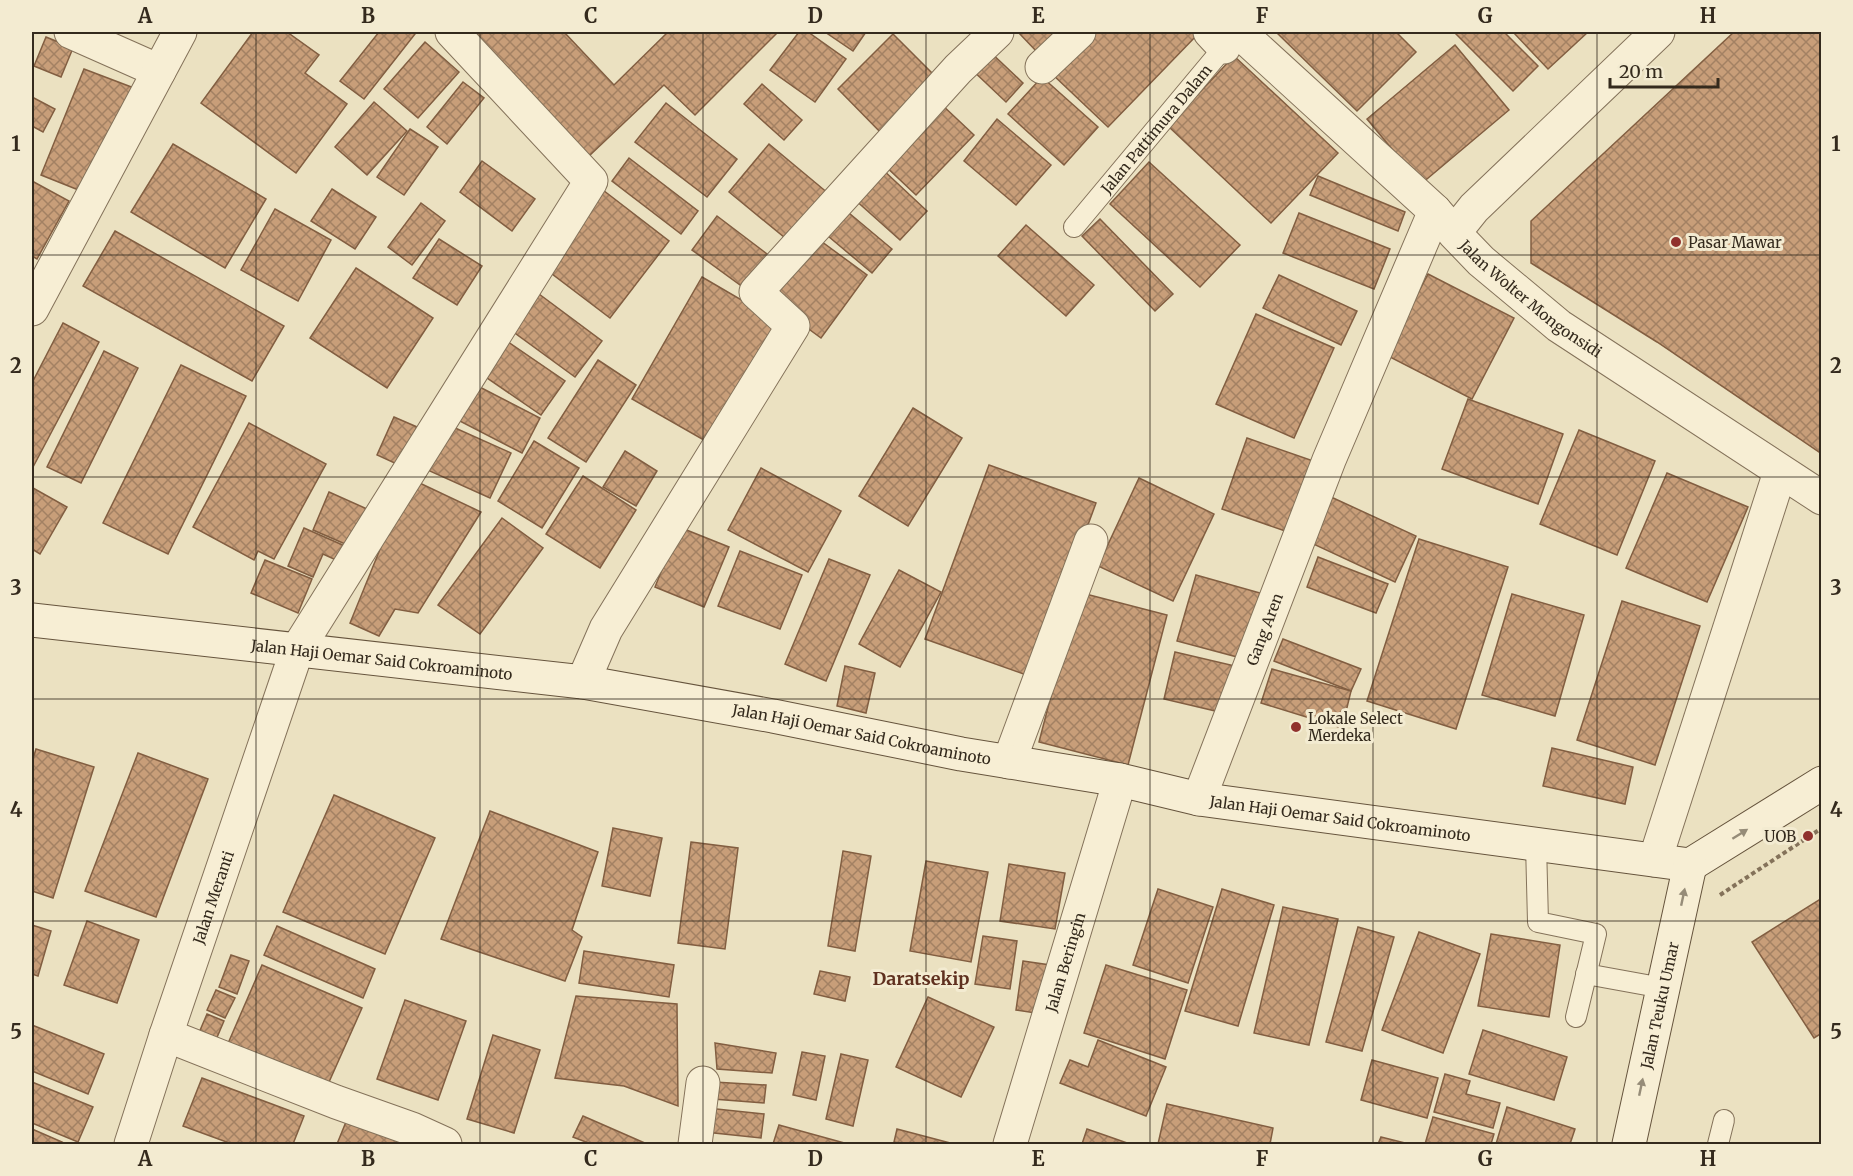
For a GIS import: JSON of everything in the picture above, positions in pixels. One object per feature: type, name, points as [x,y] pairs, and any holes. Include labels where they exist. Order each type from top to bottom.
[{"type":"street","points":[[71,32],[159,71]]},
{"type":"street","points":[[32,309],[180,32]]},
{"type":"street","name":"Jalan Meranti","points":[[130,1144],[297,650],[591,181],[452,32]]},
{"type":"street","points":[[583,682],[606,629],[793,326],[756,292],[958,69],[997,32]]},
{"type":"street","points":[[1042,67],[1079,32]]},
{"type":"street","name":"Jalan Wolter Mongonsidi","points":[[1658,32],[1474,208],[1445,222],[1480,261],[1559,326],[1821,498]]},
{"type":"street","points":[[1227,35],[1445,222]]},
{"type":"street","name":"Gang Aren","points":[[1199,799],[1329,460],[1445,222]]},
{"type":"street","points":[[1655,860],[1780,472]]},
{"type":"street","points":[[1010,762],[1091,541]]},
{"type":"street","name":"Jalan Haji Oemar Said Cokroaminoto","points":[[32,620],[504,671],[583,682],[1010,762],[1120,780],[1199,799],[1690,865]]},
{"type":"street","name":"Jalan Beringin","points":[[1010,1144],[1120,780]]},
{"type":"street","points":[[1690,865],[1821,783]]},
{"type":"street","name":"Jalan Teuku Umar","points":[[1629,1144],[1690,865]]},
{"type":"street","points":[[166,1035],[412,1129],[445,1144]]},
{"type":"street","points":[[695,1144],[704,1083]]},
{"type":"lane","name":"Jalan Pattimura Dalam","points":[[1074,227],[1227,35]]},
{"type":"lane","points":[[1536,844],[1538,922],[1596,934],[1576,1017]]},
{"type":"lane","points":[[1586,974],[1663,988]]},
{"type":"lane","points":[[1718,1144],[1724,1120]]},
{"type":"path","points":[[1716,898],[1821,828]]},
{"type":"building","points":[[253,32],[287,32],[319,55],[305,73],[347,104],[296,173],[201,103]]},
{"type":"building","points":[[379,32],[415,34],[364,99],[340,81]]},
{"type":"building","points":[[469,32],[564,32],[614,85],[668,32],[778,32],[695,115],[664,85],[588,157]]},
{"type":"building","points":[[799,32],[808,32],[846,59],[815,102],[770,70]]},
{"type":"building","points":[[825,32],[866,32],[853,51]]},
{"type":"building","points":[[1018,32],[1061,32],[1038,53]]},
{"type":"building","points":[[1091,32],[1196,32],[1198,34],[1108,127],[1051,73]]},
{"type":"building","points":[[1276,32],[1396,32],[1416,52],[1357,111]]},
{"type":"building","points":[[1454,32],[1504,32],[1538,66],[1513,91]]},
{"type":"building","points":[[1513,32],[1588,32],[1548,69]]},
{"type":"building","name":"Pasar Mawar","points":[[1734,32],[1822,32],[1822,454],[1657,342],[1531,263],[1531,221]]},
{"type":"building","points":[[893,34],[940,81],[884,136],[838,89]]},
{"type":"building","points":[[46,37],[73,48],[61,77],[34,66]]},
{"type":"building","points":[[425,42],[459,72],[418,118],[384,89]]},
{"type":"building","points":[[1455,45],[1509,110],[1421,184],[1367,119]]},
{"type":"building","points":[[986,48],[1023,83],[1006,102],[968,66]]},
{"type":"building","points":[[1234,56],[1338,153],[1271,223],[1168,126]]},
{"type":"building","points":[[84,69],[134,88],[91,195],[41,175]]},
{"type":"building","points":[[1042,77],[1098,127],[1064,165],[1008,114]]},
{"type":"building","points":[[463,82],[484,98],[447,144],[427,127]]},
{"type":"building","points":[[762,84],[802,120],[784,140],[744,104]]},
{"type":"building","points":[[32,97],[55,109],[43,132],[32,126]]},
{"type":"building","points":[[374,102],[407,131],[367,175],[335,147]]},
{"type":"building","points":[[666,103],[737,159],[707,197],[635,142]]},
{"type":"building","points":[[940,103],[974,135],[916,195],[882,163]]},
{"type":"building","points":[[997,119],[1051,165],[1016,205],[964,161]]},
{"type":"building","points":[[410,129],[438,147],[404,195],[377,177]]},
{"type":"building","points":[[173,144],[266,199],[225,268],[131,212]]},
{"type":"building","points":[[769,144],[829,194],[790,242],[729,192]]},
{"type":"building","points":[[629,158],[698,211],[681,234],[612,181]]},
{"type":"building","points":[[482,161],[535,199],[512,231],[460,192]]},
{"type":"building","points":[[1149,162],[1240,245],[1200,287],[1110,204]]},
{"type":"building","points":[[881,168],[927,211],[900,240],[853,198]]},
{"type":"building","points":[[1318,176],[1405,212],[1398,231],[1310,195]]},
{"type":"building","points":[[32,181],[69,201],[37,259],[32,256]]},
{"type":"building","points":[[599,187],[669,241],[610,318],[539,264]]},
{"type":"building","points":[[332,189],[376,217],[355,249],[311,221]]},
{"type":"building","points":[[421,203],[445,221],[412,265],[388,247]]},
{"type":"building","points":[[843,208],[892,249],[872,273],[822,231]]},
{"type":"building","points":[[275,209],[331,240],[298,301],[241,270]]},
{"type":"building","points":[[1299,213],[1390,249],[1374,289],[1283,253]]},
{"type":"building","points":[[717,216],[775,260],[751,293],[692,250]]},
{"type":"building","points":[[1100,219],[1173,294],[1155,311],[1082,236]]},
{"type":"building","points":[[1026,225],[1094,285],[1066,316],[998,256]]},
{"type":"building","points":[[115,231],[284,326],[252,381],[83,286]]},
{"type":"building","points":[[810,233],[867,275],[821,338],[764,296]]},
{"type":"building","points":[[439,239],[482,266],[457,305],[413,278]]},
{"type":"building","points":[[356,268],[433,318],[387,388],[310,338]]},
{"type":"building","points":[[1428,274],[1514,318],[1472,399],[1386,355]]},
{"type":"building","points":[[1279,275],[1357,311],[1341,345],[1263,308]]},
{"type":"building","points":[[702,277],[779,322],[709,443],[632,399]]},
{"type":"building","points":[[535,291],[602,341],[575,377],[508,328]]},
{"type":"building","points":[[1256,314],[1334,348],[1294,438],[1216,404]]},
{"type":"building","points":[[63,323],[99,342],[32,469],[32,383]]},
{"type":"building","points":[[498,335],[565,381],[541,415],[474,369]]},
{"type":"building","points":[[104,351],[138,368],[81,483],[47,467]]},
{"type":"building","points":[[598,360],[636,385],[586,462],[548,438]]},
{"type":"building","points":[[181,365],[246,396],[168,554],[103,523]]},
{"type":"building","points":[[468,381],[540,418],[522,453],[450,416]]},
{"type":"building","points":[[1468,399],[1563,434],[1538,504],[1442,469]]},
{"type":"building","points":[[913,408],[962,438],[908,526],[859,496]]},
{"type":"building","points":[[394,417],[417,427],[399,465],[377,455]]},
{"type":"building","points":[[249,423],[326,464],[274,559],[258,551],[254,560],[193,527]]},
{"type":"building","points":[[444,423],[511,453],[490,498],[423,468]]},
{"type":"building","points":[[1579,430],[1655,461],[1617,555],[1540,524]]},
{"type":"building","points":[[1247,438],[1316,462],[1291,533],[1222,509]]},
{"type":"building","points":[[534,441],[579,468],[542,528],[498,501]]},
{"type":"building","points":[[625,451],[657,471],[636,506],[603,487]]},
{"type":"building","points":[[989,465],[1096,503],[1032,677],[925,639]]},
{"type":"building","points":[[761,468],[841,511],[808,572],[728,530]]},
{"type":"building","points":[[1667,473],[1748,507],[1707,602],[1626,568]]},
{"type":"building","points":[[583,476],[636,510],[600,568],[546,534]]},
{"type":"building","points":[[409,478],[481,512],[418,613],[395,609],[379,636],[350,623]]},
{"type":"building","points":[[1139,478],[1214,514],[1173,601],[1098,566]]},
{"type":"building","points":[[33,488],[67,507],[40,554],[32,549]]},
{"type":"building","points":[[329,492],[376,513],[359,550],[313,530]]},
{"type":"building","points":[[1331,497],[1416,536],[1395,582],[1309,542]]},
{"type":"building","points":[[502,518],[543,548],[480,634],[438,605]]},
{"type":"building","points":[[679,527],[729,547],[704,607],[655,587]]},
{"type":"building","points":[[304,528],[354,550],[347,565],[323,554],[313,577],[288,566]]},
{"type":"building","points":[[1419,539],[1508,567],[1456,729],[1367,701]]},
{"type":"building","points":[[740,551],[802,575],[780,629],[718,606]]},
{"type":"building","points":[[1318,557],[1388,584],[1376,613],[1307,587]]},
{"type":"building","points":[[829,559],[870,575],[826,681],[785,664]]},
{"type":"building","points":[[265,560],[312,579],[298,613],[251,593]]},
{"type":"building","points":[[899,570],[941,592],[900,667],[859,644]]},
{"type":"building","points":[[1196,575],[1260,593],[1241,658],[1177,641]]},
{"type":"building","points":[[1078,592],[1167,615],[1128,765],[1039,742]]},
{"type":"building","points":[[1512,594],[1584,615],[1555,716],[1482,695]]},
{"type":"building","points":[[1622,601],[1700,626],[1655,765],[1577,740]]},
{"type":"building","points":[[1283,639],[1361,669],[1351,691],[1274,661]]},
{"type":"building","points":[[1175,652],[1235,666],[1224,713],[1164,699]]},
{"type":"building","points":[[845,666],[875,673],[866,713],[837,706]]},
{"type":"building","points":[[1272,669],[1351,691],[1342,728],[1261,703]]},
{"type":"building","points":[[1552,748],[1633,767],[1625,804],[1543,786]]},
{"type":"building","points":[[36,749],[94,767],[53,898],[32,891],[32,762]]},
{"type":"building","points":[[138,753],[208,779],[156,917],[85,891]]},
{"type":"building","points":[[334,795],[435,838],[385,954],[283,912]]},
{"type":"building","points":[[490,811],[598,852],[572,930],[582,937],[565,981],[441,939]]},
{"type":"building","points":[[613,828],[662,838],[650,896],[602,886]]},
{"type":"building","points":[[691,842],[738,848],[725,949],[678,943]]},
{"type":"building","points":[[843,851],[871,856],[855,951],[828,946]]},
{"type":"building","points":[[926,861],[988,872],[971,962],[910,951]]},
{"type":"building","points":[[1009,864],[1065,873],[1055,929],[1000,921]]},
{"type":"building","points":[[1158,889],[1213,907],[1188,983],[1133,965]]},
{"type":"building","points":[[1222,889],[1274,905],[1238,1026],[1185,1011]]},
{"type":"building","points":[[1822,898],[1822,1033],[1814,1038],[1752,942]]},
{"type":"building","points":[[1283,907],[1338,919],[1309,1045],[1254,1033]]},
{"type":"building","points":[[87,921],[139,940],[117,1003],[64,985]]},
{"type":"building","points":[[32,925],[51,931],[38,976],[32,974]]},
{"type":"building","points":[[277,926],[375,969],[363,998],[264,955]]},
{"type":"building","points":[[1358,927],[1394,937],[1362,1051],[1326,1042]]},
{"type":"building","points":[[1419,932],[1480,954],[1443,1053],[1382,1030]]},
{"type":"building","points":[[1491,934],[1560,945],[1549,1017],[1478,1006]]},
{"type":"building","points":[[983,936],[1017,941],[1010,989],[975,984]]},
{"type":"building","points":[[584,951],[674,965],[669,997],[579,983]]},
{"type":"building","points":[[231,955],[249,961],[237,994],[219,987]]},
{"type":"building","points":[[1023,961],[1050,965],[1042,1014],[1016,1010]]},
{"type":"building","points":[[262,965],[362,1008],[325,1091],[226,1048]]},
{"type":"building","points":[[1106,965],[1187,990],[1165,1059],[1084,1033]]},
{"type":"building","points":[[820,971],[850,977],[845,1001],[814,994]]},
{"type":"building","points":[[216,990],[235,998],[225,1018],[207,1010]]},
{"type":"building","points":[[576,996],[677,1004],[678,1106],[624,1086],[555,1078]]},
{"type":"building","points":[[928,997],[994,1027],[961,1097],[896,1067]]},
{"type":"building","points":[[405,1000],[466,1021],[438,1100],[377,1079]]},
{"type":"building","points":[[207,1014],[224,1021],[215,1042],[198,1035]]},
{"type":"building","points":[[32,1025],[104,1054],[88,1094],[32,1071]]},
{"type":"building","points":[[1483,1030],[1567,1057],[1554,1100],[1469,1074]]},
{"type":"building","points":[[493,1035],[540,1050],[514,1133],[467,1119]]},
{"type":"building","points":[[1098,1040],[1166,1067],[1146,1116],[1060,1083],[1070,1060],[1088,1067]]},
{"type":"building","points":[[715,1043],[776,1053],[772,1073],[717,1069]]},
{"type":"building","points":[[802,1052],[825,1056],[816,1100],[793,1095]]},
{"type":"building","points":[[841,1054],[868,1060],[853,1126],[826,1119]]},
{"type":"building","points":[[1372,1060],[1438,1078],[1427,1118],[1361,1100]]},
{"type":"building","points":[[1445,1074],[1470,1081],[1466,1094],[1500,1103],[1493,1128],[1434,1112]]},
{"type":"building","points":[[202,1078],[304,1116],[293,1144],[232,1144],[183,1126]]},
{"type":"building","points":[[32,1082],[93,1107],[78,1142],[32,1123]]},
{"type":"building","points":[[714,1082],[766,1085],[764,1103],[713,1099]]},
{"type":"building","points":[[1167,1104],[1273,1128],[1270,1144],[1158,1144]]},
{"type":"building","points":[[1507,1107],[1575,1129],[1570,1144],[1496,1144]]},
{"type":"building","points":[[707,1108],[764,1114],[761,1138],[705,1132]]},
{"type":"building","points":[[583,1116],[647,1144],[591,1144],[573,1137]]},
{"type":"building","points":[[348,1117],[404,1138],[402,1144],[337,1144]]},
{"type":"building","points":[[1433,1117],[1494,1134],[1491,1144],[1425,1144]]},
{"type":"building","points":[[779,1125],[848,1144],[773,1144]]},
{"type":"building","points":[[32,1129],[62,1142],[60,1144],[32,1144]]},
{"type":"building","points":[[897,1129],[954,1144],[894,1142]]},
{"type":"building","points":[[1087,1129],[1130,1144],[1082,1144]]},
{"type":"building","points":[[1381,1137],[1409,1144],[1378,1144]]},
{"type":"place","name":"Pasar Mawar","points":[[1676,242]]},
{"type":"place","name":"Lokale Select Merdeka","points":[[1296,727]]},
{"type":"place","name":"UOB","points":[[1808,836]]},
{"type":"district","name":"Daratsekip","points":[[921,978]]}]
